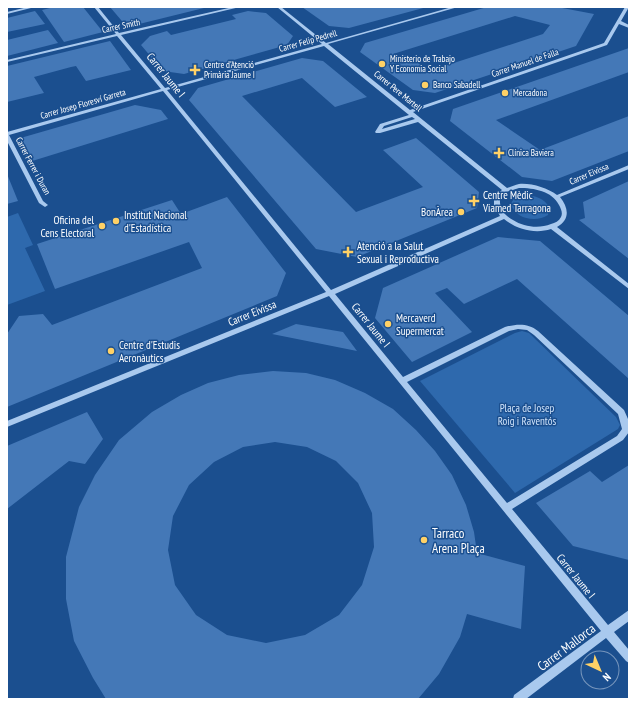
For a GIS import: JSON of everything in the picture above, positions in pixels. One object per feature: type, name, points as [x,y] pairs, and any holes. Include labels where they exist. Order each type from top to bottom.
[{"type":"street","points":[[7,13],[33,7]]},
{"type":"street","name":"Carrer Jaume I","points":[[96,7],[629,658]]},
{"type":"street","name":"Carrer Smith","points":[[7,61],[238,7]]},
{"type":"street","name":"Carrer Pere Martell","points":[[279,7],[506,190]]},
{"type":"street","name":"Carrer Felip Pedrell","points":[[164,90],[456,7]]},
{"type":"street","name":"Carrer Manuel de Falla","points":[[419,120],[378,132],[382,125],[606,44],[627,7]]},
{"type":"street","points":[[619,22],[629,27]]},
{"type":"street","name":"Carrer Josep Floresví Garreta","points":[[7,135],[164,90]]},
{"type":"street","name":"Carrer Ferrer i Duran","points":[[7,135],[41,202],[45,204]]},
{"type":"street","name":"Carrer Eivissa","points":[[556,197],[629,167]]},
{"type":"street","points":[[519,186],[543,189],[556,197],[561,202],[564,214],[563,219],[552,226],[536,229],[526,228],[503,217],[496,205],[500,194],[506,190],[519,186]]},
{"type":"street","name":"Carrer Eivissa","points":[[7,424],[330,293],[503,217]]},
{"type":"street","points":[[552,226],[629,286]]},
{"type":"street","points":[[402,381],[507,329],[524,327],[533,330],[621,412],[624,418],[626,430],[620,438],[506,508]]},
{"type":"street","name":"Carrer Mallorca","points":[[518,699],[629,615]]},
{"type":"green space","points":[[526,195],[545,201],[549,207],[548,215],[538,219],[532,219],[521,216],[517,213],[511,204],[513,200],[517,197]]},
{"type":"green space","points":[[18,213],[33,245],[25,248],[45,291],[7,305],[7,217]]},
{"type":"green space","name":"Plaça de Josep Roig i Raventós","points":[[522,331],[529,333],[616,417],[620,425],[618,429],[515,493],[420,381],[515,333]]},
{"type":"building","points":[[54,7],[83,7],[103,32],[64,42],[42,10]]},
{"type":"building","points":[[110,7],[204,7],[204,8],[127,27]]},
{"type":"building","points":[[302,7],[427,7],[349,28],[329,26]]},
{"type":"building","points":[[487,7],[557,7],[594,14],[576,46],[435,93],[413,90],[360,52],[365,43]],"holes":[[[515,16],[550,25],[543,34],[423,73],[418,70],[426,68],[405,55],[397,57],[393,54]]]},
{"type":"building","points":[[35,11],[45,24],[7,32],[7,18]]},
{"type":"building","points":[[248,11],[266,13],[293,36],[287,45],[184,74],[163,71],[141,45],[150,36],[167,31],[171,35],[236,19],[232,15]]},
{"type":"building","points":[[48,30],[58,43],[7,56],[7,40]]},
{"type":"building","points":[[110,41],[131,70],[86,81],[76,66],[71,67],[34,77],[44,93],[7,102],[7,66]]},
{"type":"building","points":[[629,48],[629,72],[496,120],[540,150],[629,116],[629,151],[552,181],[522,177],[450,121],[453,109]]},
{"type":"building","points":[[302,58],[323,61],[367,97],[335,107],[302,78],[242,96],[356,212],[423,187],[383,150],[416,138],[479,192],[477,208],[357,257],[316,249],[189,100],[198,88]]},
{"type":"building","points":[[135,105],[161,110],[168,119],[29,162],[17,139]]},
{"type":"building","points":[[7,174],[18,201],[7,204]]},
{"type":"building","points":[[629,181],[629,259],[579,220],[585,218],[583,202]]},
{"type":"building","points":[[227,197],[286,273],[277,296],[7,407],[7,334],[19,316],[43,314],[52,325],[202,268],[189,242],[55,289],[37,244],[172,200],[181,214]]},
{"type":"building","points":[[498,237],[540,241],[629,316],[629,379],[517,279],[464,304],[447,288],[435,293],[472,332],[412,362],[375,318],[383,288]]},
{"type":"building","points":[[296,324],[343,332],[357,351],[272,334]]},
{"type":"building","name":"Tarraco Arena Plaça","points":[[273,371],[306,373],[335,380],[365,393],[393,409],[416,430],[435,451],[452,475],[466,505],[474,532],[477,553],[525,566],[521,629],[467,614],[460,637],[439,674],[418,699],[106,699],[93,678],[74,641],[66,599],[66,557],[79,507],[95,475],[119,440],[152,412],[181,395],[208,383],[239,375]],"holes":[[[275,442],[307,447],[336,461],[358,483],[372,513],[374,547],[362,585],[339,615],[305,635],[266,643],[227,635],[196,615],[175,585],[168,550],[173,516],[189,485],[214,462],[243,447]]]},
{"type":"building","points":[[87,412],[103,439],[85,464],[69,461],[7,509],[7,446]]},
{"type":"building","points":[[629,465],[629,560],[573,546],[536,503],[590,471],[602,482]]},
{"type":"place","name":"Ministerio de Trabajo Y Economia Social","points":[[382,64]]},
{"type":"place","name":"Centre d'Atenció Primària Jaume I","points":[[195,70]]},
{"type":"place","name":"Banco Sabadell","points":[[425,85]]},
{"type":"place","name":"Mercadona","points":[[505,93]]},
{"type":"place","name":"Clínica Baviera","points":[[499,153]]},
{"type":"place","name":"Centre Mèdic Viamed Tarragona","points":[[474,201]]},
{"type":"place","name":"BonÀrea","points":[[461,212]]},
{"type":"place","name":"Institut Nacional d'Estadística","points":[[116,221]]},
{"type":"place","name":"Oficina del Cens Electoral","points":[[102,226]]},
{"type":"place","name":"Atenció a la Salut Sexual i Reproductiva","points":[[348,252]]},
{"type":"place","name":"Mercaverd Supermercat","points":[[388,324]]},
{"type":"place","name":"Centre d'Estudis Aeronàutics","points":[[111,351]]},
{"type":"place","name":"Tarraco Arena Plaça","points":[[424,540]]}]
